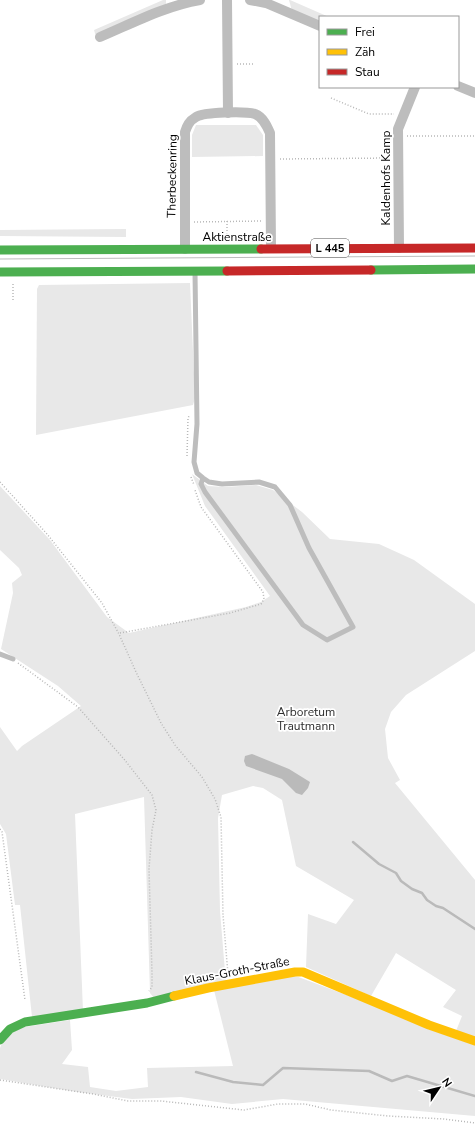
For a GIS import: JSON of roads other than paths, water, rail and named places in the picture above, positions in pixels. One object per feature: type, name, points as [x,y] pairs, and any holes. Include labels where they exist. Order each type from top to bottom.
[{"type":"main road","name":"Aktienstraße","points":[[0,250],[475,248]]},
{"type":"main road","name":"L 445","points":[[0,272],[475,269]]},
{"type":"main road","name":"Klaus-Groth-Straße","points":[[0,1040],[10,1029],[25,1022],[147,1003],[208,988],[295,972],[303,972],[429,1025],[475,1041]]},
{"type":"street","points":[[100,37],[166,9],[185,2],[200,0]]},
{"type":"street","points":[[227,0],[228,113]]},
{"type":"street","points":[[250,0],[272,6],[319,26]]},
{"type":"street","points":[[459,86],[475,93]]},
{"type":"street","name":"Kaldenhofs Kamp","points":[[399,248],[398,129],[415,88]]},
{"type":"street","name":"Therbeckenring","points":[[185,249],[185,132],[188,124],[195,117],[205,113],[255,114],[262,118],[267,126],[270,133],[271,248]]},
{"type":"lane","points":[[195,271],[196,407],[194,462],[197,473],[208,482],[222,484],[259,482],[275,487],[290,504],[309,548],[353,627],[327,640],[303,625],[205,492],[201,484],[203,478]]},
{"type":"lane","points":[[0,654],[13,659]]},
{"type":"waterway","points":[[353,842],[379,864],[396,873],[401,881],[412,889],[422,893],[427,900],[436,906],[443,908],[475,929]]},
{"type":"waterway","points":[[196,1072],[233,1082],[263,1085],[283,1068],[369,1071],[392,1081],[407,1076],[475,1096]]},
{"type":"tram line","points":[[0,259],[475,256]]},
{"type":"park label","name":"Arboretum Trautmann","points":[[306,719]]}]
